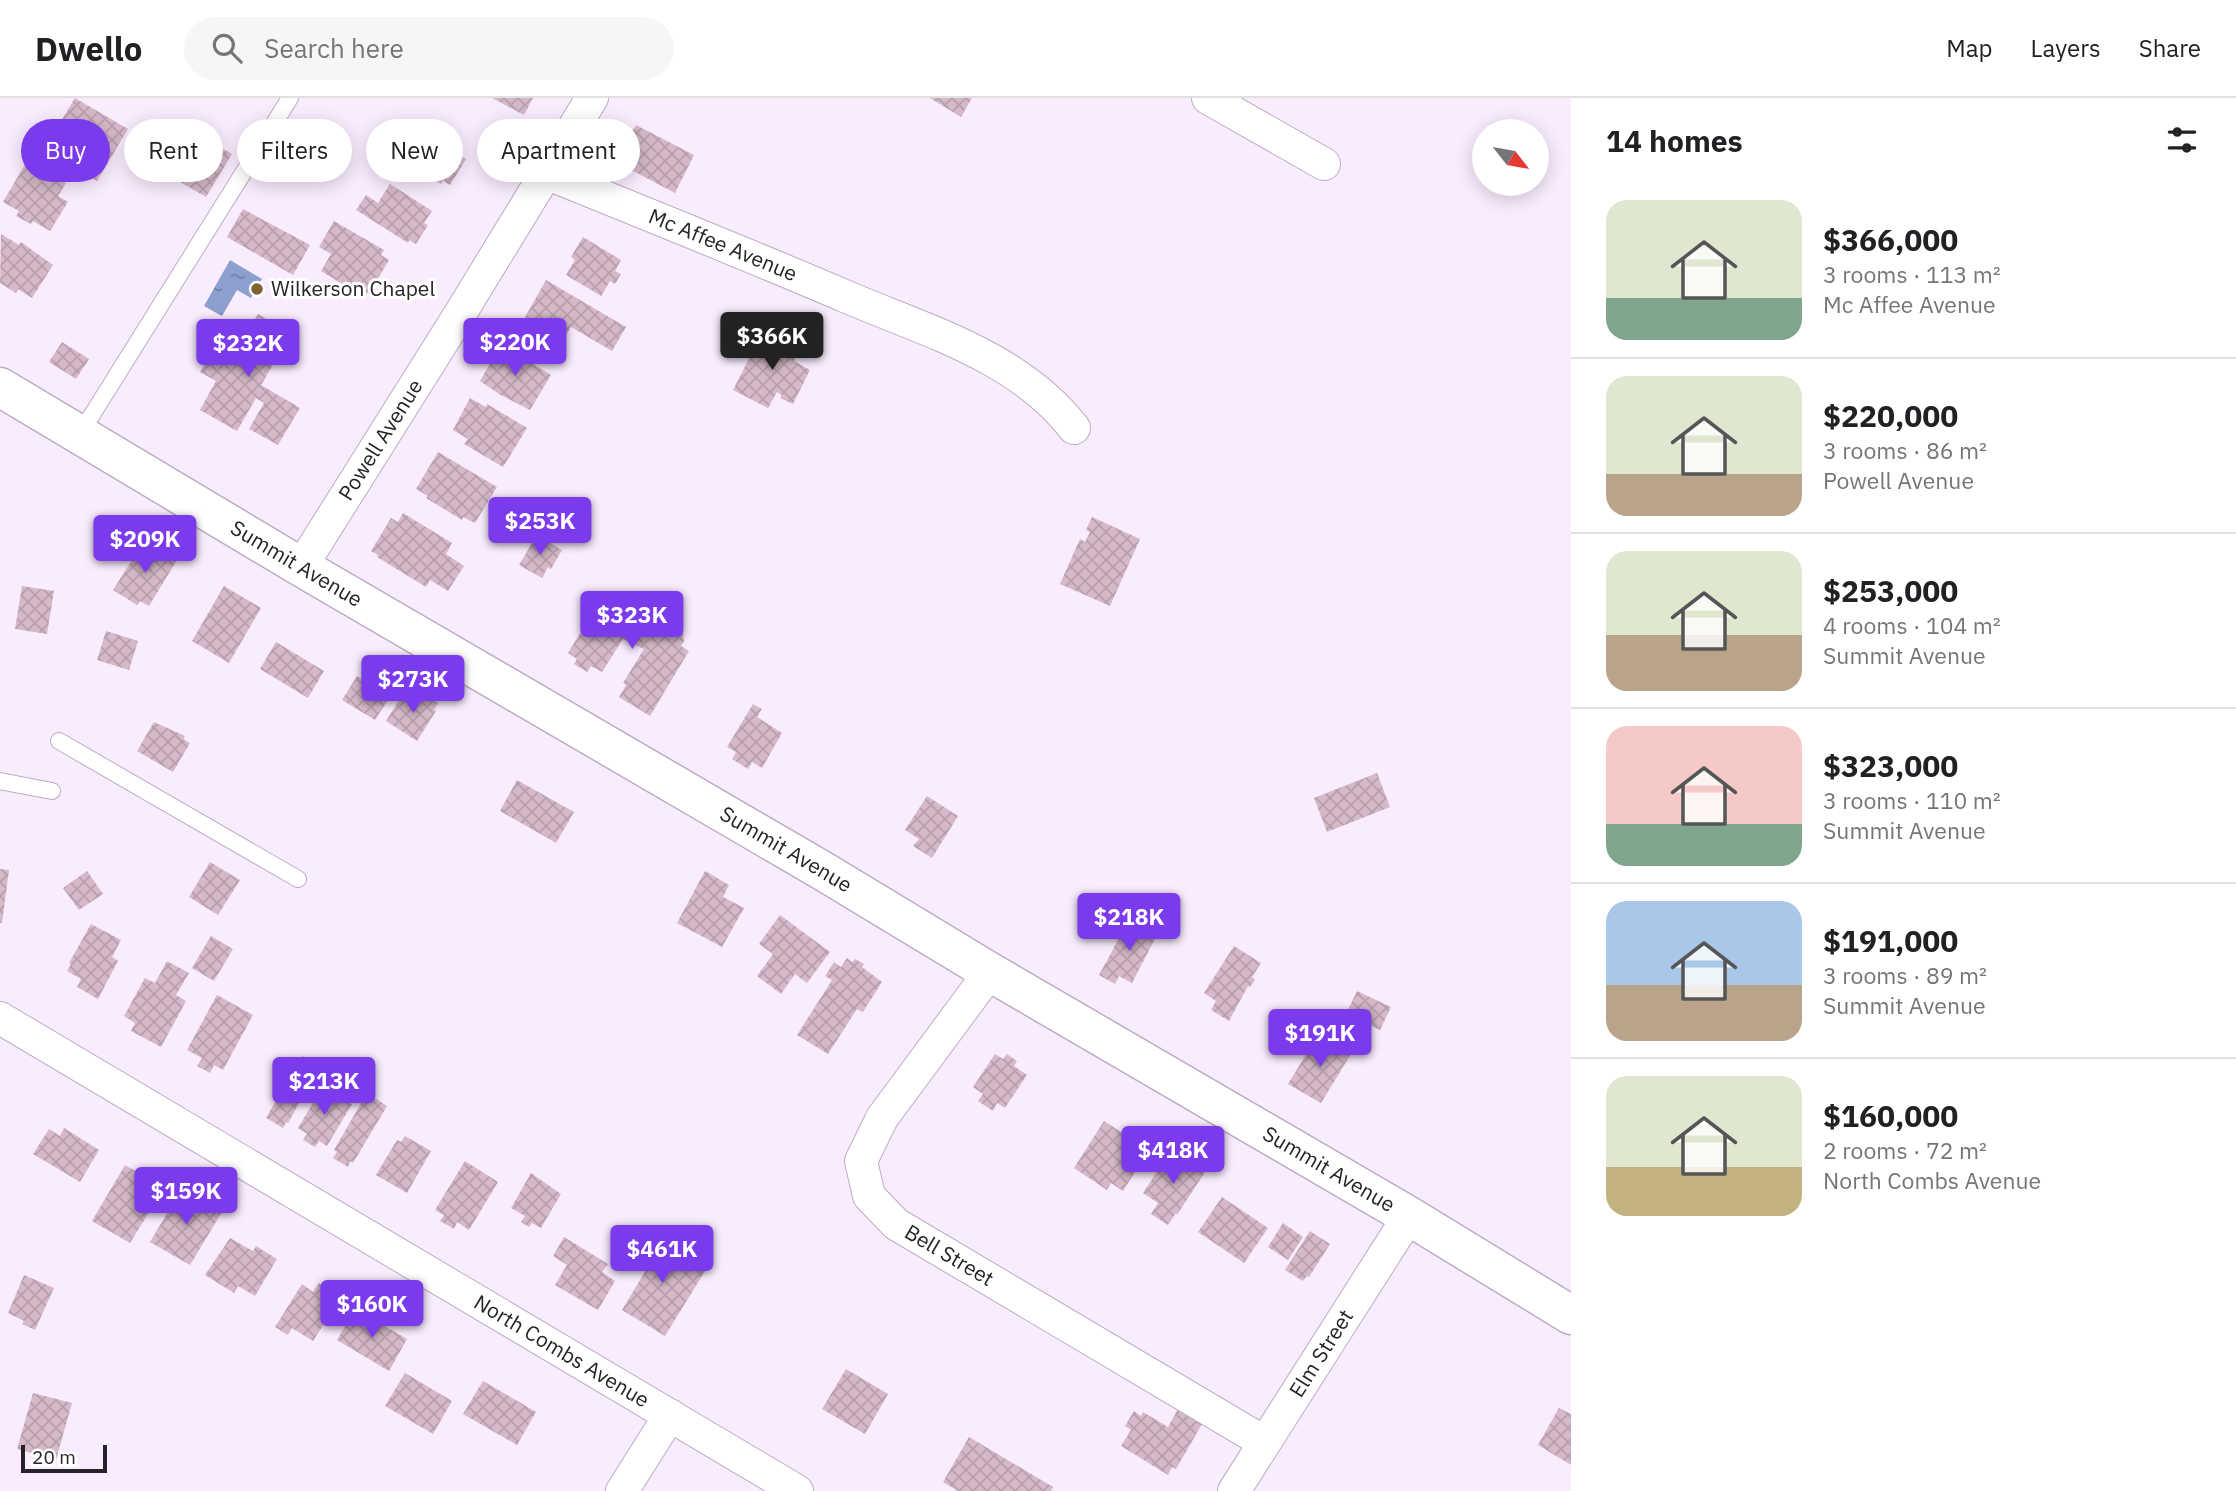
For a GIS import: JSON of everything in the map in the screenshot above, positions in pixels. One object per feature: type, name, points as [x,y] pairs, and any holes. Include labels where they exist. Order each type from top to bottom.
[{"type":"street","name":"Powell Avenue","points":[[579,119],[592,98]]},
{"type":"street","points":[[1208,98],[1324,164]]},
{"type":"street","name":"Powell Avenue","points":[[301,567],[541,182]]},
{"type":"street","name":"Mc Affee Avenue","points":[[568,182],[757,258],[995,360],[1032,384],[1074,428]]},
{"type":"street","name":"Summit Avenue","points":[[0,387],[301,567],[1409,1216],[1571,1315]]},
{"type":"street","name":"Bell Street","points":[[990,972],[882,1118],[861,1161],[869,1196],[896,1224],[1264,1442]]},
{"type":"street","name":"North Combs Avenue","points":[[0,1018],[797,1491]]},
{"type":"street","name":"Elm Street","points":[[1234,1491],[1409,1216]]},
{"type":"street","points":[[622,1491],[670,1415]]},
{"type":"lane","points":[[80,435],[290,98]]},
{"type":"lane","points":[[59,741],[298,879]]},
{"type":"lane","points":[[0,781],[52,791]]},
{"type":"water","points":[[230,260],[262,279],[251,298],[237,290],[222,316],[204,306]]},
{"type":"building","points":[[75,98],[124,127],[124,136],[110,159],[110,119],[62,119]]},
{"type":"building","points":[[492,98],[533,98],[524,115]]},
{"type":"building","points":[[930,98],[972,98],[961,117]]},
{"type":"building","points":[[640,127],[694,155],[675,193],[640,175]]},
{"type":"building","points":[[223,149],[232,154],[223,169]]},
{"type":"building","points":[[21,171],[21,182],[66,183],[58,196],[68,202],[50,231],[33,221],[31,224],[16,216],[19,211],[3,202]]},
{"type":"building","points":[[180,182],[215,182],[206,197]]},
{"type":"building","points":[[390,184],[432,211],[424,223],[428,225],[416,244],[409,240],[408,243],[356,210],[366,195],[378,203]]},
{"type":"building","points":[[243,209],[310,245],[293,275],[227,237]]},
{"type":"building","points":[[334,221],[384,250],[381,255],[389,260],[369,294],[360,289],[357,293],[321,271],[331,254],[319,247]]},
{"type":"building","points":[[1,234],[19,245],[21,242],[53,265],[32,298],[18,289],[16,293],[0,283]]},
{"type":"building","points":[[583,237],[621,260],[615,271],[621,274],[615,284],[610,281],[601,296],[566,275],[575,260],[571,257]]},
{"type":"building","points":[[546,280],[626,327],[612,351],[571,327],[562,341],[558,338],[548,355],[525,342],[535,325],[524,319]]},
{"type":"building","points":[[258,314],[292,333],[261,385],[300,408],[278,445],[249,429],[264,403],[256,398],[237,431],[200,410],[216,381],[200,372],[228,324],[246,335]]},
{"type":"building","points":[[763,331],[800,349],[794,361],[810,370],[793,404],[780,398],[782,395],[777,392],[768,408],[733,390]]},
{"type":"building","points":[[62,342],[89,359],[76,379],[49,362]]},
{"type":"building","points":[[501,345],[551,375],[530,410],[480,381]]},
{"type":"building","points":[[470,398],[486,407],[487,404],[527,428],[503,467],[464,444],[468,439],[453,430]]},
{"type":"building","points":[[438,452],[497,487],[475,523],[463,517],[462,520],[416,489]]},
{"type":"building","points":[[403,513],[452,543],[446,554],[464,566],[448,591],[430,580],[426,587],[371,551],[391,518],[398,522]]},
{"type":"building","points":[[1092,517],[1140,539],[1110,606],[1060,584],[1080,539],[1085,542],[1090,532],[1086,530]]},
{"type":"building","points":[[537,535],[562,550],[542,578],[519,565]]},
{"type":"building","points":[[144,541],[177,560],[149,606],[140,601],[137,605],[113,590]]},
{"type":"building","points":[[22,586],[54,591],[47,634],[15,629]]},
{"type":"building","points":[[224,586],[261,608],[229,663],[192,641]]},
{"type":"building","points":[[643,592],[659,602],[641,633],[650,638],[655,630],[663,635],[666,630],[674,628],[683,633],[684,641],[681,646],[689,651],[650,716],[619,697],[626,685],[623,683],[644,649],[623,639],[602,672],[591,666],[587,672],[574,664],[577,659],[568,653],[599,602],[627,619]]},
{"type":"building","points":[[106,631],[138,641],[129,670],[97,660]]},
{"type":"building","points":[[276,642],[324,671],[308,698],[260,669]]},
{"type":"building","points":[[357,676],[390,697],[375,720],[342,700]]},
{"type":"building","points":[[404,692],[415,699],[419,692],[438,703],[434,710],[436,711],[417,741],[386,721]]},
{"type":"building","points":[[753,704],[762,709],[757,717],[782,733],[762,768],[752,762],[748,769],[732,759],[736,752],[727,747]]},
{"type":"building","points":[[154,722],[185,736],[183,739],[190,743],[173,772],[137,751]]},
{"type":"building","points":[[1377,773],[1390,807],[1327,832],[1314,798]]},
{"type":"building","points":[[517,780],[574,812],[556,843],[500,811]]},
{"type":"building","points":[[927,796],[958,816],[932,858],[913,846],[919,839],[905,830]]},
{"type":"building","points":[[210,862],[240,880],[218,915],[189,897]]},
{"type":"building","points":[[0,869],[9,870],[2,923],[0,923]]},
{"type":"building","points":[[87,871],[103,894],[79,910],[63,888]]},
{"type":"building","points":[[705,871],[729,885],[723,897],[744,908],[722,947],[677,923]]},
{"type":"building","points":[[780,915],[830,952],[807,983],[795,974],[781,994],[757,976],[773,954],[759,944]]},
{"type":"building","points":[[1130,918],[1158,933],[1132,983],[1119,976],[1115,984],[1099,975]]},
{"type":"building","points":[[91,924],[121,940],[112,957],[118,961],[98,999],[77,987],[81,979],[67,971]]},
{"type":"building","points":[[211,936],[233,949],[214,981],[192,968]]},
{"type":"building","points":[[1234,946],[1261,963],[1252,977],[1255,980],[1248,986],[1229,1021],[1211,1010],[1216,1001],[1204,993]]},
{"type":"building","points":[[847,958],[852,962],[855,959],[864,964],[862,967],[882,982],[863,1012],[857,1009],[828,1054],[797,1035],[832,980],[825,976],[834,962],[841,967]]},
{"type":"building","points":[[167,961],[189,973],[176,995],[186,1001],[161,1047],[131,1031],[135,1023],[124,1016],[145,978],[155,983]]},
{"type":"building","points":[[1357,991],[1391,1007],[1380,1030],[1346,1014]]},
{"type":"building","points":[[217,995],[253,1015],[223,1070],[214,1065],[210,1073],[197,1066],[202,1058],[187,1050]]},
{"type":"building","points":[[1318,1035],[1351,1054],[1321,1103],[1288,1084]]},
{"type":"building","points":[[995,1054],[1003,1059],[1007,1054],[1017,1061],[1014,1066],[1027,1075],[1005,1108],[997,1103],[993,1111],[978,1101],[983,1094],[973,1087]]},
{"type":"building","points":[[303,1056],[320,1066],[283,1128],[266,1118],[286,1083],[283,1081],[291,1066],[296,1069]]},
{"type":"building","points":[[323,1086],[352,1104],[327,1146],[319,1141],[315,1147],[303,1140],[307,1134],[298,1128]]},
{"type":"building","points":[[367,1093],[387,1106],[348,1167],[333,1158],[337,1152],[334,1150]]},
{"type":"building","points":[[1104,1121],[1149,1150],[1123,1191],[1111,1183],[1107,1190],[1074,1168]]},
{"type":"building","points":[[64,1128],[99,1150],[80,1182],[33,1154],[49,1129],[60,1136]]},
{"type":"building","points":[[405,1136],[431,1151],[407,1193],[376,1175],[397,1140],[401,1142]]},
{"type":"building","points":[[1170,1152],[1188,1163],[1191,1159],[1207,1169],[1168,1225],[1151,1214],[1158,1203],[1143,1193]]},
{"type":"building","points":[[465,1161],[498,1182],[469,1230],[457,1222],[454,1229],[440,1221],[444,1215],[435,1210]]},
{"type":"building","points":[[125,1165],[164,1188],[130,1243],[92,1221]]},
{"type":"building","points":[[531,1173],[561,1194],[541,1228],[532,1223],[529,1227],[521,1222],[525,1216],[511,1208]]},
{"type":"building","points":[[182,1188],[222,1212],[190,1265],[150,1242]]},
{"type":"building","points":[[1222,1197],[1268,1228],[1244,1263],[1198,1232]]},
{"type":"building","points":[[1283,1223],[1303,1237],[1288,1260],[1268,1247]]},
{"type":"building","points":[[1310,1231],[1330,1244],[1309,1277],[1303,1281],[1285,1270]]},
{"type":"building","points":[[649,1234],[707,1268],[665,1336],[622,1310],[646,1270],[633,1262]]},
{"type":"building","points":[[564,1237],[608,1264],[602,1272],[615,1281],[598,1310],[555,1285],[567,1265],[553,1256]]},
{"type":"building","points":[[230,1238],[253,1251],[256,1246],[277,1259],[255,1296],[238,1286],[234,1293],[205,1275]]},
{"type":"building","points":[[24,1275],[54,1288],[35,1330],[8,1313]]},
{"type":"building","points":[[319,1283],[330,1290],[325,1297],[336,1305],[313,1341],[292,1328],[288,1335],[275,1327],[302,1284],[313,1292]]},
{"type":"building","points":[[355,1309],[407,1339],[389,1371],[337,1340]]},
{"type":"building","points":[[846,1369],[888,1394],[865,1434],[822,1409]]},
{"type":"building","points":[[405,1373],[452,1401],[433,1434],[385,1406]]},
{"type":"building","points":[[483,1381],[536,1412],[517,1445],[463,1414]]},
{"type":"building","points":[[33,1393],[72,1403],[56,1460],[17,1449]]},
{"type":"building","points":[[1559,1408],[1571,1414],[1571,1465],[1538,1445]]},
{"type":"building","points":[[1178,1409],[1202,1424],[1176,1469],[1172,1467],[1168,1475],[1121,1446],[1131,1430],[1125,1426],[1134,1411],[1141,1416],[1143,1412],[1168,1427]]},
{"type":"building","points":[[969,1437],[1053,1487],[1051,1491],[958,1491],[943,1482]]},
{"type":"place","name":"Wilkerson Chapel","points":[[257,289]]}]
